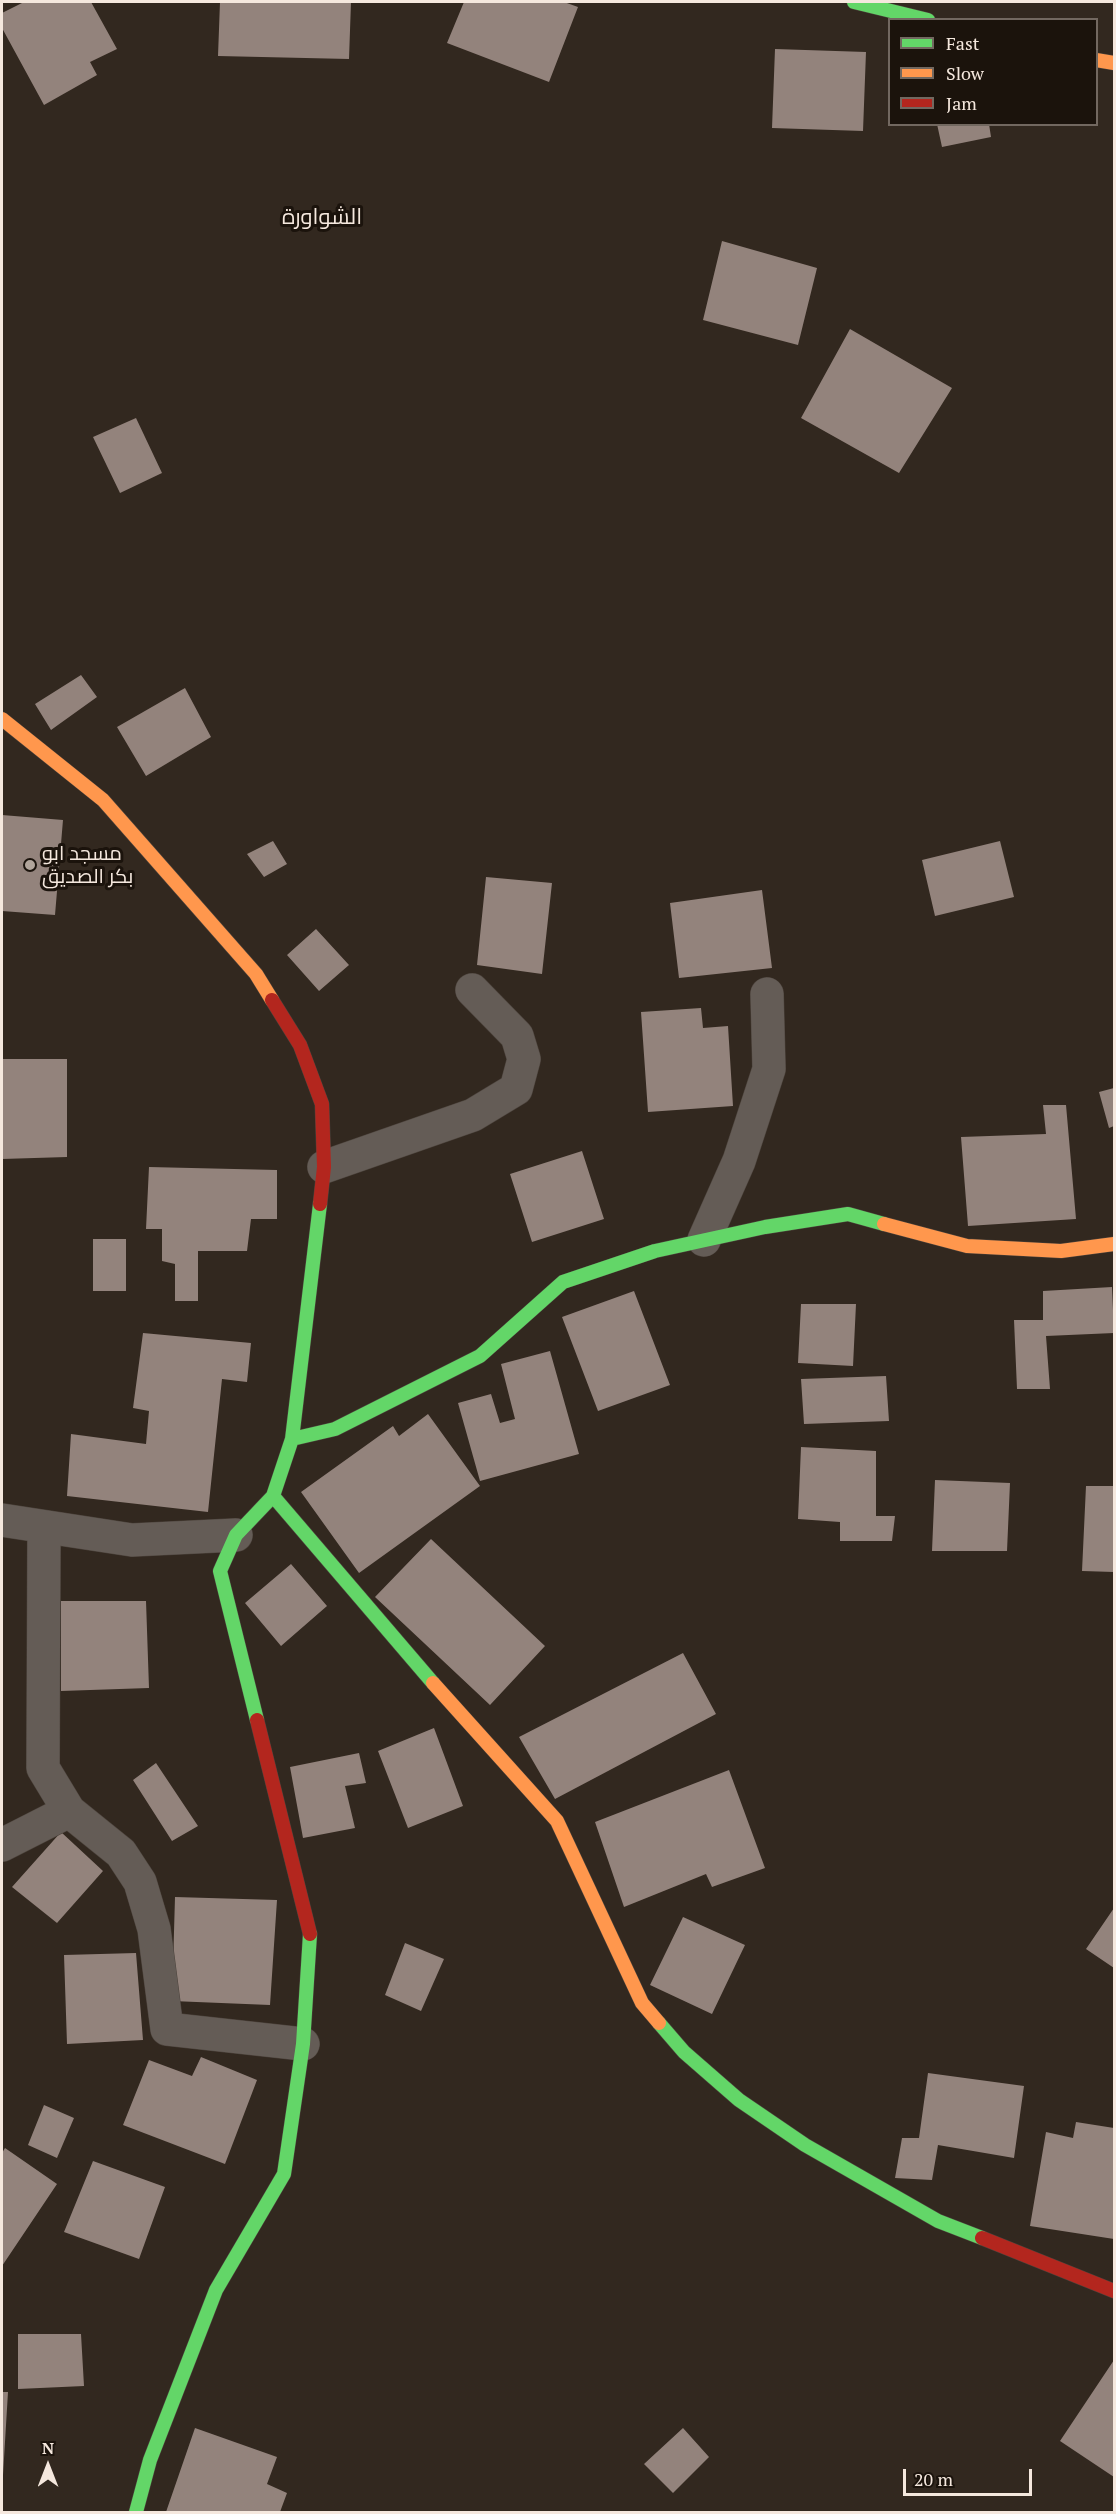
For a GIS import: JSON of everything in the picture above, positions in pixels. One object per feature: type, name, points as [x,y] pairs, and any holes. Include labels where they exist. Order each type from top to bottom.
[{"type":"street","points":[[854,2],[920,18]]},
{"type":"street","points":[[1098,60],[1114,63]]},
{"type":"street","points":[[2,718],[103,800],[256,975],[300,1045],[322,1104],[324,1167],[292,1439],[273,1496],[236,1535],[220,1571],[310,1932],[303,2044],[284,2174],[216,2290],[150,2460],[136,2512]]},
{"type":"street","points":[[324,1167],[473,1115],[516,1089],[524,1059],[517,1036],[472,990]]},
{"type":"street","points":[[704,1240],[739,1161],[768,1070],[767,994]]},
{"type":"street","points":[[292,1439],[335,1429],[480,1356],[563,1282],[655,1251],[849,1214],[967,1246],[1061,1251],[1114,1244]]},
{"type":"street","points":[[273,1496],[401,1647],[557,1821],[642,2003],[684,2052],[739,2100],[805,2145],[938,2221],[1114,2291]]},
{"type":"street","points":[[2,1520],[132,1540],[236,1535]]},
{"type":"street","points":[[45,1527],[43,1768],[69,1811],[121,1853],[140,1882],[154,1929],[167,2029],[303,2044]]},
{"type":"street","points":[[2,1845],[69,1811]]},
{"type":"building","points":[[24,2],[91,2],[117,49],[90,62],[97,75],[44,105],[2,28],[2,13]]},
{"type":"building","points":[[220,2],[351,2],[349,59],[218,56]]},
{"type":"building","points":[[464,2],[564,2],[578,7],[549,82],[447,43]]},
{"type":"building","points":[[775,49],[866,52],[863,131],[772,128]]},
{"type":"building","points":[[937,126],[989,126],[991,137],[942,147]]},
{"type":"building","points":[[722,241],[817,268],[798,345],[703,320]]},
{"type":"building","points":[[850,329],[952,388],[899,473],[801,418]]},
{"type":"building","points":[[136,418],[162,473],[120,493],[93,437]]},
{"type":"building","points":[[81,675],[97,697],[51,730],[35,704]]},
{"type":"building","points":[[185,688],[211,737],[146,776],[117,727]]},
{"type":"building","name":"مسجد ابو بكر الصديق","points":[[2,815],[63,820],[55,915],[2,911]]},
{"type":"building","points":[[273,841],[287,864],[264,877],[247,854]]},
{"type":"building","points":[[1000,841],[1014,897],[935,916],[922,860]]},
{"type":"building","points":[[486,877],[552,883],[542,974],[477,965]]},
{"type":"building","points":[[762,890],[772,968],[679,978],[670,903]]},
{"type":"building","points":[[316,929],[349,965],[319,991],[287,955]]},
{"type":"building","points":[[701,1008],[703,1028],[728,1026],[733,1106],[648,1112],[641,1012]]},
{"type":"building","points":[[2,1059],[67,1059],[67,1157],[2,1159]]},
{"type":"building","points":[[1114,1088],[1114,1126],[1109,1128],[1099,1092]]},
{"type":"building","points":[[1043,1105],[1066,1105],[1076,1219],[968,1226],[961,1137],[1046,1134]]},
{"type":"building","points":[[582,1151],[604,1219],[532,1242],[510,1174]]},
{"type":"building","points":[[149,1167],[277,1170],[277,1219],[251,1219],[247,1251],[198,1251],[198,1301],[175,1301],[175,1264],[162,1261],[162,1229],[146,1229]]},
{"type":"building","points":[[93,1239],[126,1239],[126,1291],[93,1291]]},
{"type":"building","points":[[1112,1287],[1114,1333],[1046,1336],[1050,1389],[1017,1389],[1014,1320],[1043,1320],[1043,1291]]},
{"type":"building","points":[[634,1291],[670,1385],[598,1411],[562,1317]]},
{"type":"building","points":[[801,1304],[856,1304],[853,1366],[798,1363]]},
{"type":"building","points":[[143,1333],[251,1343],[247,1382],[222,1379],[208,1512],[67,1496],[71,1434],[146,1444],[149,1411],[133,1408]]},
{"type":"building","points":[[550,1351],[579,1454],[480,1481],[458,1403],[491,1394],[500,1423],[515,1419],[501,1364]]},
{"type":"building","points":[[886,1376],[889,1421],[804,1424],[801,1379]]},
{"type":"building","points":[[428,1414],[480,1486],[359,1573],[301,1492],[393,1426],[399,1436]]},
{"type":"building","points":[[801,1447],[876,1451],[876,1516],[895,1516],[892,1541],[840,1541],[840,1522],[798,1519]]},
{"type":"building","points":[[935,1480],[1010,1483],[1007,1551],[932,1551]]},
{"type":"building","points":[[1086,1486],[1114,1486],[1114,1572],[1082,1571]]},
{"type":"building","points":[[431,1539],[545,1646],[490,1705],[375,1597]]},
{"type":"building","points":[[291,1564],[327,1606],[281,1646],[245,1603]]},
{"type":"building","points":[[61,1601],[146,1601],[149,1688],[61,1691]]},
{"type":"building","points":[[683,1653],[716,1714],[555,1799],[519,1737]]},
{"type":"building","points":[[434,1728],[463,1806],[408,1828],[378,1751]]},
{"type":"building","points":[[359,1753],[366,1783],[345,1786],[355,1828],[303,1838],[290,1767]]},
{"type":"building","points":[[156,1763],[198,1826],[172,1841],[133,1780]]},
{"type":"building","points":[[729,1770],[765,1868],[712,1887],[706,1874],[624,1907],[595,1822]]},
{"type":"building","points":[[61,1832],[103,1871],[57,1923],[12,1887]]},
{"type":"building","points":[[175,1897],[277,1900],[270,2005],[172,2001]]},
{"type":"building","points":[[1114,1908],[1114,1968],[1086,1949]]},
{"type":"building","points":[[683,1917],[745,1945],[712,2014],[650,1985]]},
{"type":"building","points":[[405,1943],[444,1959],[421,2011],[385,1995]]},
{"type":"building","points":[[136,1953],[143,2040],[67,2044],[64,1955]]},
{"type":"building","points":[[201,2057],[257,2080],[225,2164],[123,2125],[149,2060],[192,2076]]},
{"type":"building","points":[[928,2073],[1024,2086],[1014,2158],[938,2145],[932,2180],[895,2178],[902,2138],[919,2138]]},
{"type":"building","points":[[44,2105],[74,2118],[57,2158],[28,2145]]},
{"type":"building","points":[[1076,2122],[1114,2128],[1114,2239],[1030,2226],[1046,2132],[1073,2138]]},
{"type":"building","points":[[5,2148],[57,2184],[2,2266],[2,2153]]},
{"type":"building","points":[[93,2161],[165,2187],[139,2259],[64,2232]]},
{"type":"building","points":[[18,2334],[81,2334],[84,2386],[18,2389]]},
{"type":"building","points":[[1114,2360],[1114,2477],[1060,2441]]},
{"type":"building","points":[[2,2392],[8,2392],[3,2475],[2,2475]]},
{"type":"building","points":[[195,2428],[277,2457],[267,2484],[287,2493],[280,2512],[166,2512]]},
{"type":"building","points":[[683,2428],[709,2457],[673,2493],[644,2464]]},
{"type":"traffic: fast","points":[[854,2],[920,18]]},
{"type":"traffic: fast","points":[[320,1204],[292,1439],[273,1496],[433,1683]]},
{"type":"traffic: fast","points":[[292,1439],[335,1429],[480,1356],[563,1282],[655,1251],[765,1227],[848,1214],[884,1224]]},
{"type":"traffic: fast","points":[[257,1720],[220,1571],[236,1535],[273,1496]]},
{"type":"traffic: fast","points":[[136,2512],[150,2460],[216,2290],[284,2174],[303,2044],[310,1934]]},
{"type":"traffic: fast","points":[[659,2023],[684,2052],[739,2100],[805,2145],[938,2221],[982,2238]]},
{"type":"traffic: slow","points":[[1098,60],[1114,63]]},
{"type":"traffic: slow","points":[[2,719],[103,800],[256,974],[272,1000]]},
{"type":"traffic: slow","points":[[884,1224],[967,1246],[1061,1251],[1114,1244]]},
{"type":"traffic: slow","points":[[433,1683],[557,1821],[642,2003],[659,2023]]},
{"type":"traffic: jam","points":[[272,1000],[300,1045],[322,1104],[324,1167],[320,1204]]},
{"type":"traffic: jam","points":[[257,1720],[310,1934]]},
{"type":"traffic: jam","points":[[982,2238],[1114,2291]]},
{"type":"place","name":"مسجد ابو بكر الصديق","points":[[30,865]]},
{"type":"district","name":"الشواورة","points":[[322,218]]}]
